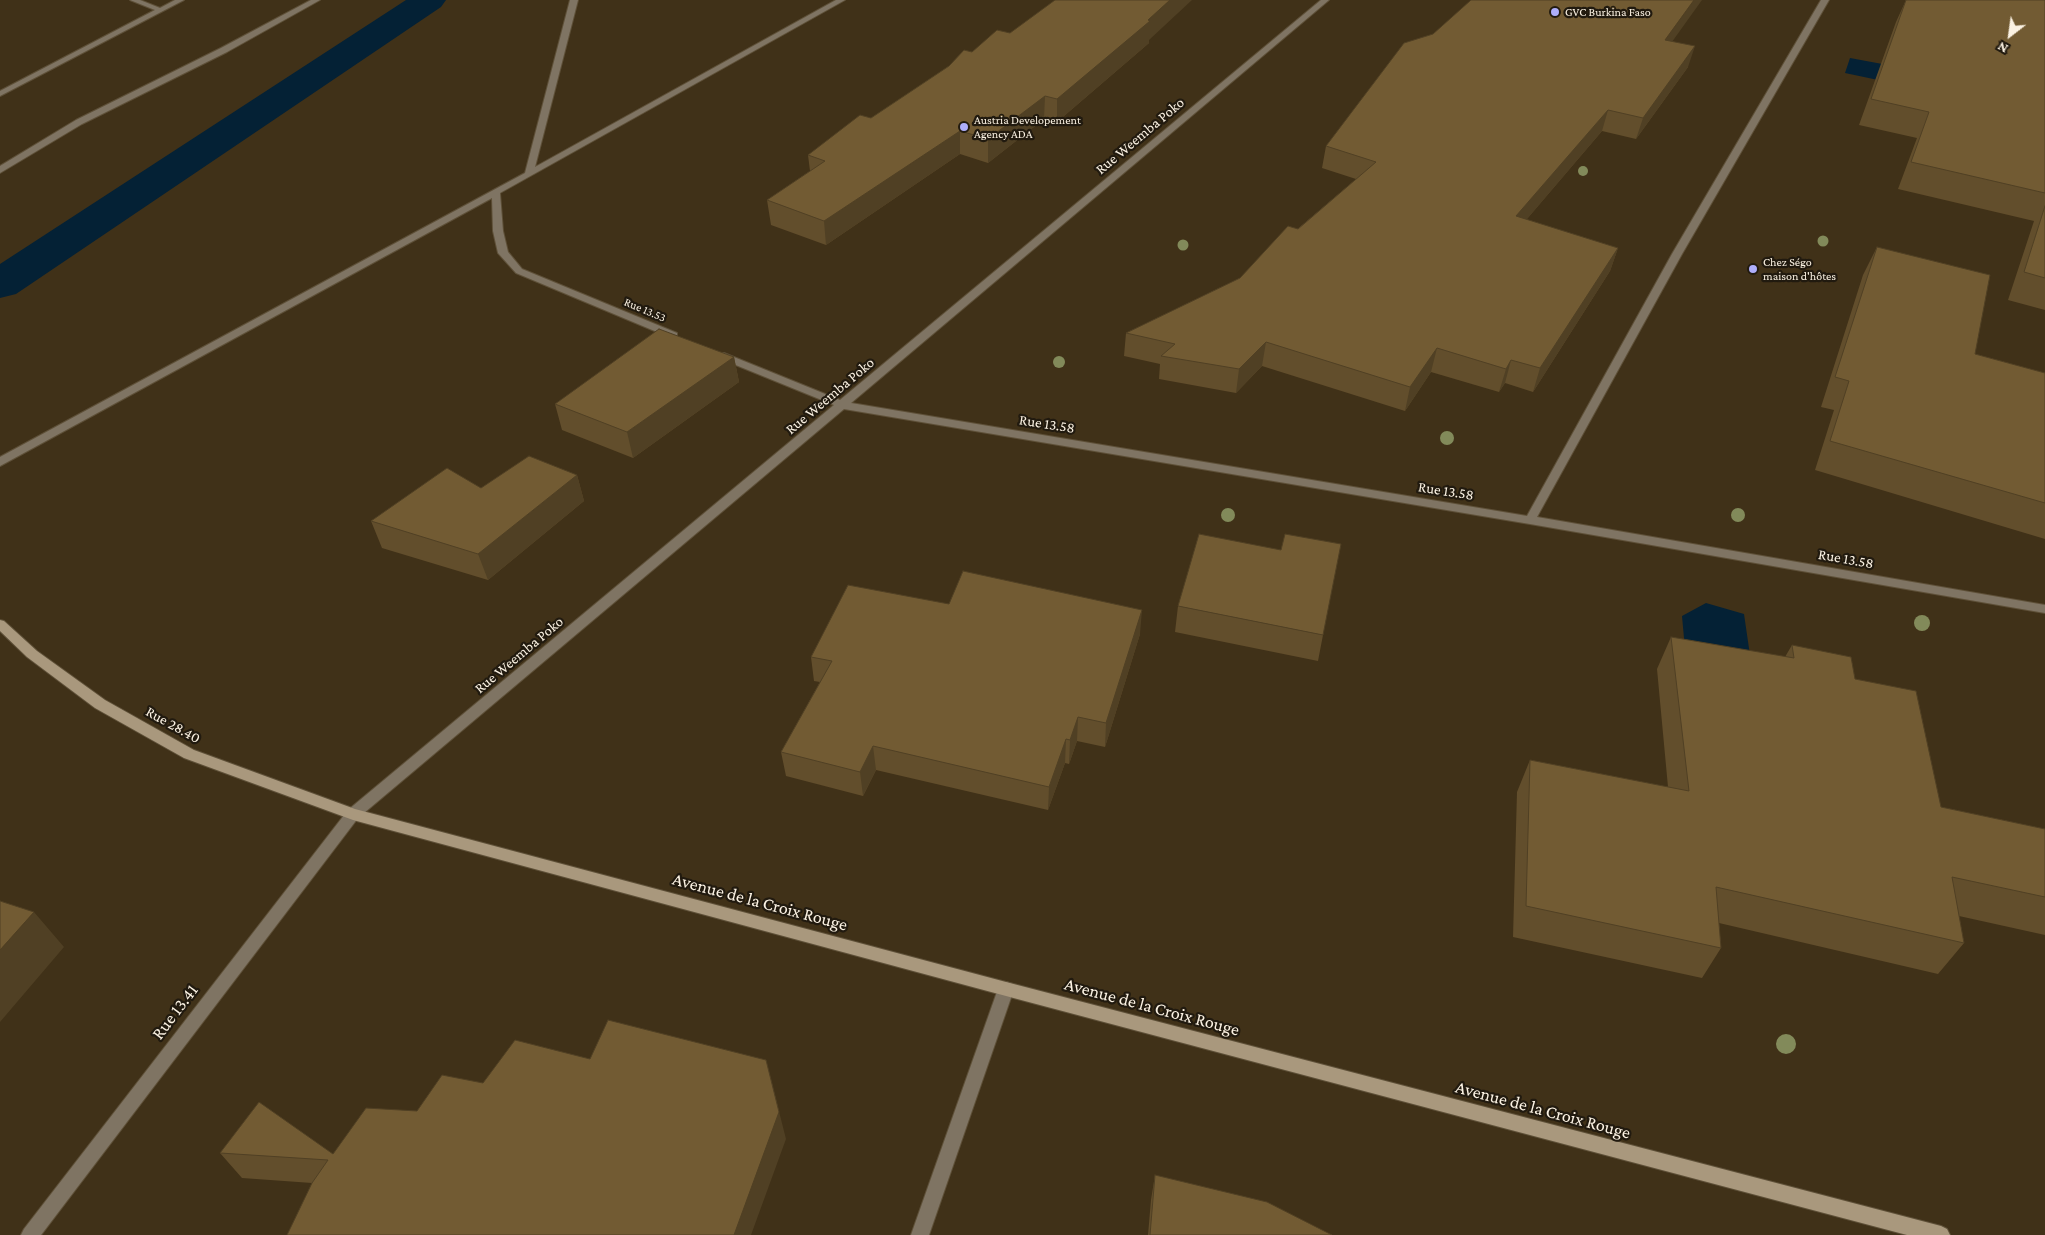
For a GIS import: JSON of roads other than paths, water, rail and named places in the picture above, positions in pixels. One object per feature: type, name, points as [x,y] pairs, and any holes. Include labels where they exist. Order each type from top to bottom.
[{"type":"street","points":[[134,0],[160,10]]},
{"type":"street","points":[[0,94],[180,0]]},
{"type":"street","points":[[0,170],[79,122],[224,50],[316,0]]},
{"type":"street","points":[[529,174],[574,0]]},
{"type":"street","points":[[0,462],[529,174],[841,0]]},
{"type":"street","name":"Rue Weemba Poko","points":[[353,814],[1325,0]]},
{"type":"street","points":[[1530,520],[1677,254],[1825,0]]},
{"type":"street","name":"Rue 13.53","points":[[496,192],[498,231],[503,253],[519,271],[685,340]]},
{"type":"street","points":[[713,352],[842,405]]},
{"type":"street","name":"Rue 13.58","points":[[842,405],[2045,608]]},
{"type":"street","name":"Rue 28.40","points":[[0,624],[32,654],[100,704],[189,754],[353,814]]},
{"type":"street","name":"Avenue de la Croix Rouge","points":[[353,814],[1006,989],[1941,1235]]},
{"type":"street","name":"Rue 13.41","points":[[30,1235],[353,814]]},
{"type":"street","points":[[920,1235],[1006,989]]},
{"type":"water","points":[[1850,58],[1920,71],[1916,88],[1845,73]]},
{"type":"water","points":[[1706,603],[1744,614],[1752,669],[1685,649],[1682,616]]},
{"type":"waterway","points":[[0,284],[429,0]]},
{"type":"place","name":"GVC Burkina Faso","points":[[1555,12]]},
{"type":"place","name":"Austria Developement Agency ADA","points":[[964,127]]},
{"type":"place","name":"Chez Ségo maison d'hôtes","points":[[1753,269]]}]
